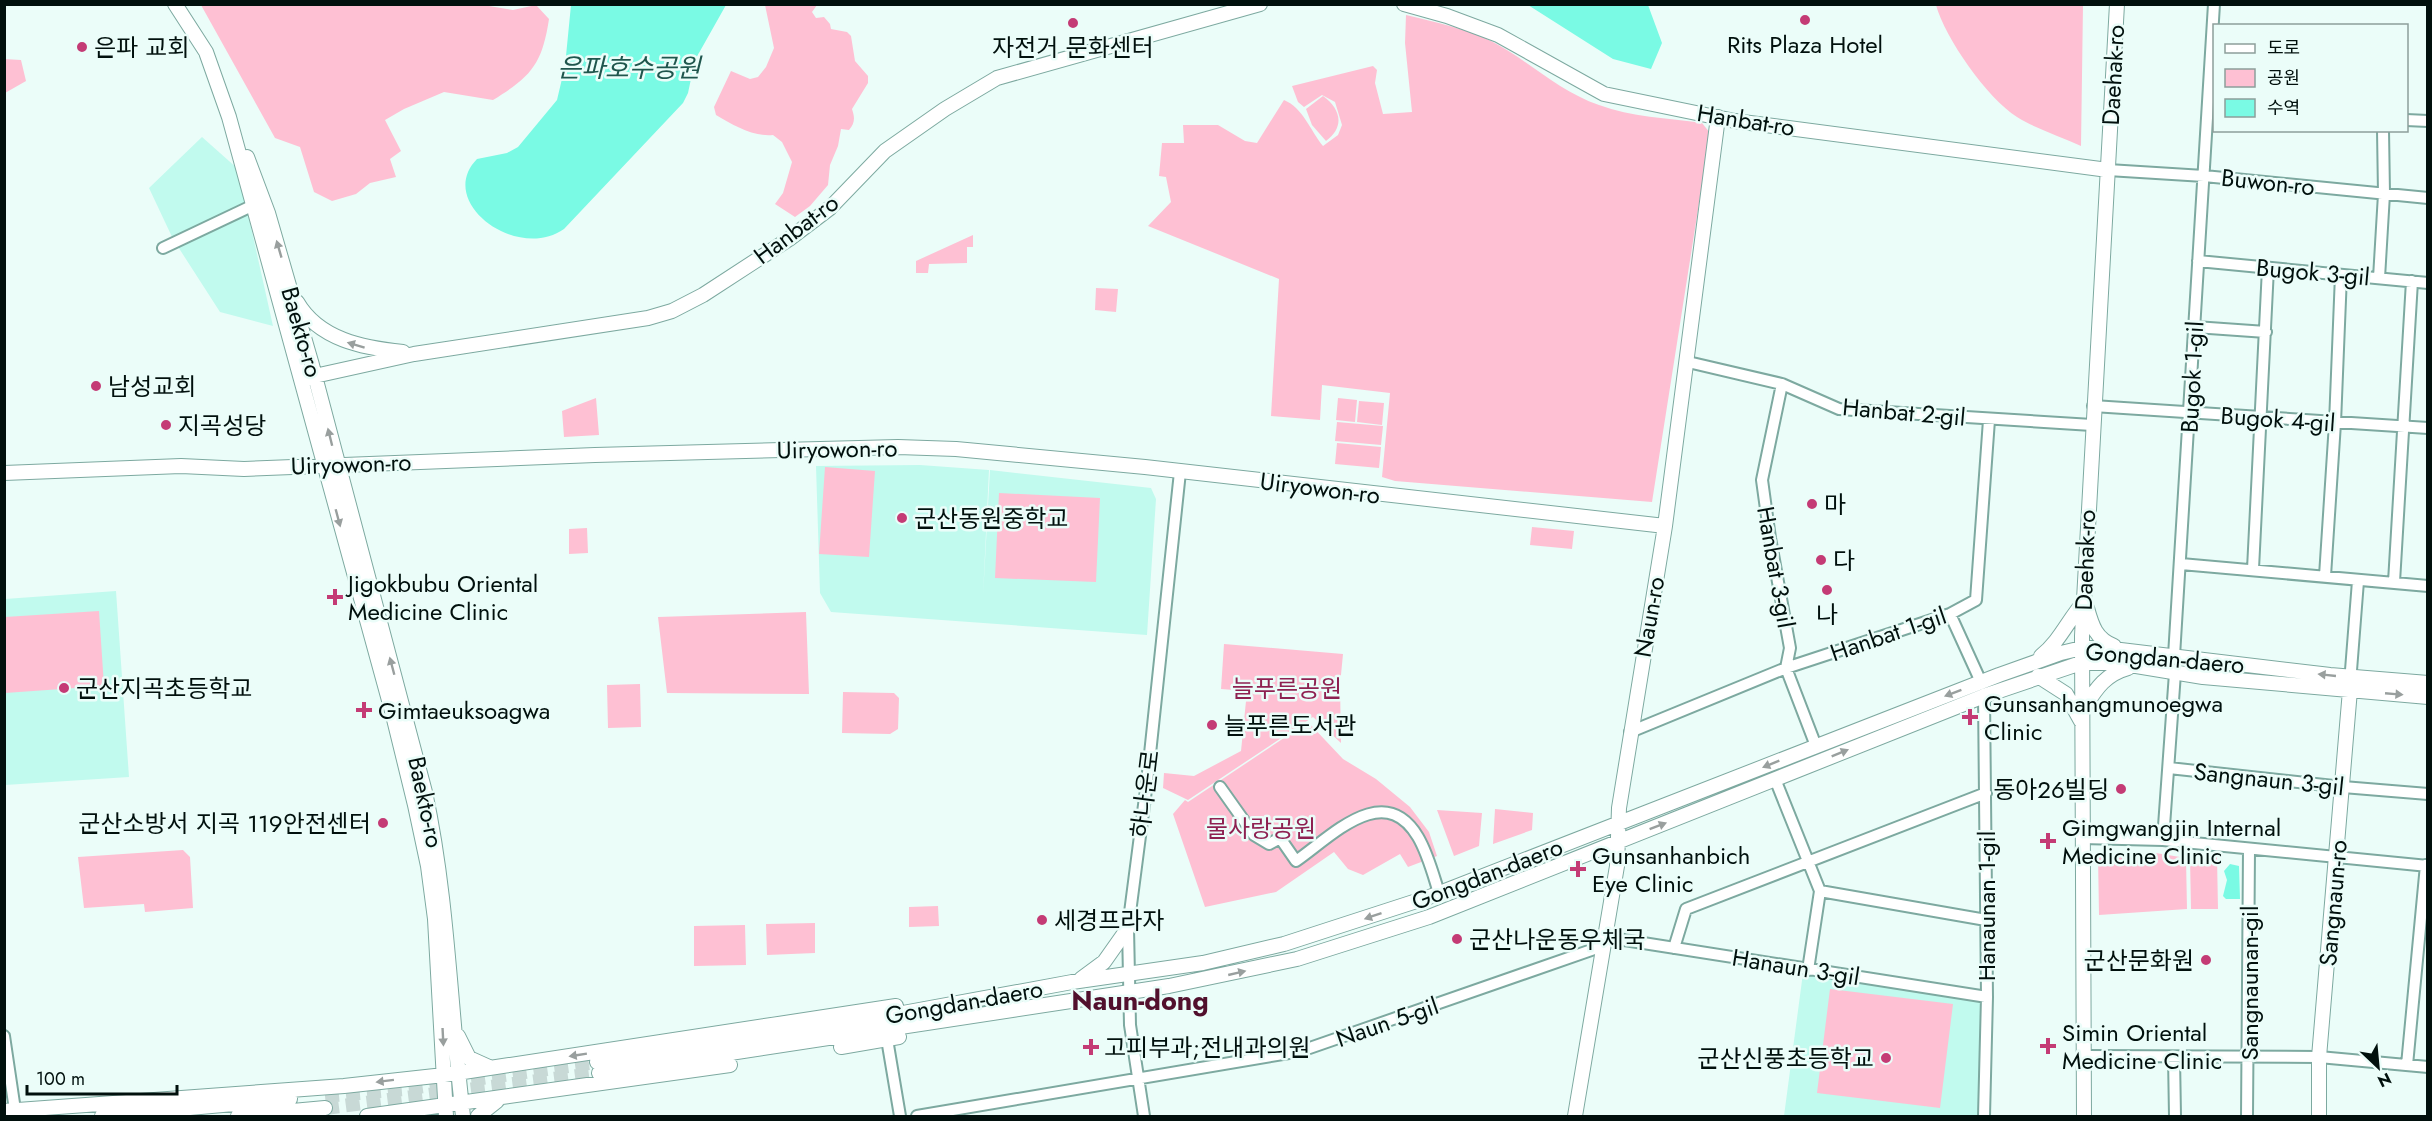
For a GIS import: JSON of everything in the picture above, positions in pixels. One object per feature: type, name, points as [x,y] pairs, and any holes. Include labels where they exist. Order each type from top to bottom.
[{"type":"street","name":"Baekto-ro","points":[[175,4],[206,52],[258,203],[289,284],[308,378]]},
{"type":"street","name":"Hanbat-ro","points":[[308,378],[414,354],[648,318],[672,311],[789,239],[830,208],[885,151],[945,109],[997,78],[1260,4]]},
{"type":"street","name":"Hanbat-ro","points":[[1404,4],[1447,16],[1498,35],[1604,94],[1718,117],[2108,170]]},
{"type":"street","name":"Daehak-ro","points":[[2084,1116],[2085,986],[2081,663],[2093,406],[2117,4]]},
{"type":"street","name":"Bugok 1-gil","points":[[2214,4],[2214,24]]},
{"type":"street","name":"Bugok 1-gil","points":[[2174,656],[2198,261],[2212,99],[2213,52]]},
{"type":"street","name":"Naun-ro","points":[[1575,1116],[1604,942],[1630,732],[1665,526],[1718,117]]},
{"type":"street","points":[[2408,120],[2427,121]]},
{"type":"street","points":[[2379,278],[2384,194],[2383,132]]},
{"type":"street","name":"Buwon-ro","points":[[2108,170],[2204,176],[2427,198]]},
{"type":"street","name":"Baekto-ro","points":[[258,203],[308,378],[393,715],[428,866],[451,1074],[462,1110]]},
{"type":"street","points":[[163,248],[258,203]]},
{"type":"street","name":"Bugok 3-gil","points":[[2198,261],[2427,283]]},
{"type":"street","points":[[2253,569],[2263,417],[2268,268]]},
{"type":"street","points":[[2325,576],[2342,275]]},
{"type":"street","points":[[2394,582],[2412,281]]},
{"type":"street","points":[[289,284],[306,314],[347,342],[360,347],[414,354]]},
{"type":"street","points":[[2195,327],[2266,332]]},
{"type":"street","name":"Hanbat 2-gil","points":[[1688,362],[1782,384],[1839,409],[2092,425]]},
{"type":"street","name":"Hanbat 3-gil","points":[[1782,384],[1762,480],[1790,648],[1786,668],[1816,746]]},
{"type":"street","name":"Bugok 4-gil","points":[[2093,406],[2427,428]]},
{"type":"street","name":"Hanbat 1-gil","points":[[1630,732],[1786,668],[1950,614],[1976,600],[1989,420]]},
{"type":"street","name":"Uiryowon-ro","points":[[4,473],[181,466],[244,469],[330,464],[870,446],[956,449],[1665,526]]},
{"type":"street","name":"Baekto-ro","points":[[330,464],[411,733],[437,847],[449,952],[453,1014],[451,1074],[446,1112]]},
{"type":"street","name":"하나운로","points":[[1144,1116],[1130,1024],[1128,928],[1147,782],[1180,472]]},
{"type":"street","points":[[2181,564],[2427,586]]},
{"type":"street","points":[[2350,683],[2358,581]]},
{"type":"street","points":[[2084,598],[2092,627],[2102,641],[2124,650]]},
{"type":"street","points":[[2032,663],[2052,648],[2061,636],[2067,620],[2084,598]]},
{"type":"street","points":[[1950,614],[1983,689]]},
{"type":"street","name":"Gongdan-daero","points":[[2427,683],[2350,683],[2175,673],[2135,666],[2081,663],[1983,689],[1816,746],[1439,893],[1284,944],[1203,963],[1072,982],[598,1068],[747,1053],[1042,1004],[1130,992],[1228,975],[1366,939],[1429,917],[1775,779],[1983,689],[2032,663],[2082,648],[2174,656],[2350,683],[2427,697]]},
{"type":"street","points":[[2037,676],[2066,694],[2081,717],[2098,687],[2113,672],[2135,666]]},
{"type":"street","name":"Sangnaun 3-gil","points":[[2175,673],[2169,768],[2343,788],[2427,794]]},
{"type":"street","name":"Sangnaun-ro","points":[[2319,1116],[2319,1057],[2350,683]]},
{"type":"street","name":"Hanaunan 1-gil","points":[[1983,689],[1987,997],[1984,1116]]},
{"type":"street","points":[[2163,840],[2169,768]]},
{"type":"street","points":[[1775,779],[1820,891],[1808,970]]},
{"type":"street","points":[[1220,787],[1254,835],[1269,844],[1280,838],[1296,861],[1362,815],[1381,810],[1400,816],[1418,837],[1439,893]]},
{"type":"street","points":[[1674,948],[1686,909],[1986,793]]},
{"type":"street","points":[[2082,838],[2163,840],[2426,866],[2407,1065]]},
{"type":"street","name":"Sangnaunan-gil","points":[[2247,1116],[2249,850]]},
{"type":"street","points":[[1820,891],[1986,920]]},
{"type":"street","points":[[4,1036],[10,1111],[344,1086],[451,1074],[867,1010],[1072,982],[1087,976],[1104,962],[1128,928]]},
{"type":"street","name":"Hanaun 3-gil","points":[[1604,942],[1674,948],[1987,997]]},
{"type":"street","name":"Naun 5-gil","points":[[917,1116],[1251,1061],[1318,1046],[1604,942]]},
{"type":"street","points":[[367,1116],[462,1110],[505,1097],[887,1039],[1042,1004]]},
{"type":"street","points":[[453,1014],[459,1040],[469,1058],[483,1066],[503,1066]]},
{"type":"street","points":[[887,1039],[900,1116]]},
{"type":"street","points":[[2083,1056],[2319,1057],[2427,1067]]},
{"type":"street","points":[[2174,1057],[2175,1116]]},
{"type":"street","points":[[478,1116],[487,1107],[505,1097]]},
{"type":"street","points":[[102,1116],[325,1102],[238,1116]]},
{"type":"shaded area","points":[[202,137],[238,169],[273,326],[220,312],[173,239],[149,188]]},
{"type":"shaded area","points":[[920,465],[989,470],[983,596],[990,470],[1151,488],[1156,499],[1147,635],[831,612],[820,593],[816,466]]},
{"type":"shaded area","name":"군산지곡초등학교","points":[[116,591],[129,777],[5,785],[5,599]]},
{"type":"shaded area","name":"군산신풍초등학교","points":[[1803,973],[1982,1000],[1979,1116],[1784,1116]]},
{"type":"green space","points":[[201,5],[483,5],[513,10],[536,5],[549,19],[543,47],[533,67],[517,84],[493,100],[444,92],[385,120],[401,151],[390,159],[396,177],[370,183],[356,194],[332,201],[314,192],[300,147],[275,138]]},
{"type":"green space","points":[[765,5],[817,5],[812,12],[816,18],[824,17],[831,29],[847,32],[851,36],[855,61],[868,76],[868,83],[852,109],[854,118],[852,125],[849,130],[841,129],[838,146],[830,165],[828,185],[810,206],[795,217],[775,204],[783,193],[792,162],[782,142],[773,135],[758,134],[736,126],[716,115],[714,107],[731,71],[750,79],[758,77],[766,67],[774,48]]},
{"type":"green space","points":[[1936,5],[2083,5],[2081,146],[2024,121],[2005,108],[1981,82],[1958,50],[1948,34]]},
{"type":"green space","points":[[1406,15],[1483,37],[1571,92],[1599,105],[1637,115],[1702,123],[1710,133],[1652,502],[1395,481],[1382,477],[1390,393],[1322,385],[1320,420],[1271,416],[1279,279],[1148,226],[1171,202],[1166,177],[1159,176],[1162,143],[1184,143],[1183,125],[1218,125],[1245,141],[1257,143],[1284,100],[1296,108],[1323,146],[1338,135],[1342,125],[1335,102],[1322,95],[1304,107],[1298,102],[1292,86],[1373,66],[1377,70],[1375,83],[1383,114],[1412,112],[1405,43]]},
{"type":"green space","points":[[4,59],[21,60],[26,81],[5,93]]},
{"type":"green space","points":[[1323,96],[1334,107],[1338,118],[1336,130],[1326,141],[1312,125],[1306,109]]},
{"type":"green space","points":[[973,235],[973,247],[967,247],[967,263],[929,264],[928,273],[916,273],[916,261]]},
{"type":"green space","points":[[1096,288],[1118,289],[1116,312],[1095,310]]},
{"type":"green space","points":[[596,398],[599,435],[564,437],[562,411]]},
{"type":"green space","points":[[1338,398],[1357,400],[1355,422],[1336,420]]},
{"type":"green space","points":[[1359,401],[1384,403],[1382,425],[1357,422]]},
{"type":"green space","points":[[1337,422],[1383,426],[1381,445],[1335,441]]},
{"type":"green space","points":[[1337,443],[1381,447],[1379,468],[1335,464]]},
{"type":"green space","points":[[825,467],[875,471],[869,557],[819,554]]},
{"type":"green space","points":[[999,493],[1100,498],[1096,582],[995,578]]},
{"type":"green space","points":[[1532,527],[1574,531],[1572,549],[1530,545]]},
{"type":"green space","points":[[587,528],[588,553],[569,554],[569,529]]},
{"type":"green space","points":[[99,611],[104,686],[5,693],[5,617]]},
{"type":"green space","points":[[806,612],[809,694],[667,693],[658,617]]},
{"type":"green space","name":"늘푸른공원","points":[[1224,644],[1343,654],[1340,685],[1341,743],[1313,717],[1188,800],[1163,788],[1164,773],[1194,776],[1241,751],[1247,691],[1221,689]]},
{"type":"green space","points":[[640,684],[641,727],[608,728],[607,685]]},
{"type":"green space","points":[[843,692],[894,693],[899,698],[898,729],[890,734],[842,733]]},
{"type":"green space","name":"물사랑공원","points":[[1308,722],[1343,759],[1376,779],[1410,807],[1429,832],[1437,856],[1408,867],[1400,854],[1363,875],[1348,869],[1334,852],[1276,892],[1205,907],[1173,814],[1185,800],[1188,802]]},
{"type":"green space","points":[[1495,809],[1533,813],[1532,830],[1493,844]]},
{"type":"green space","points":[[1437,810],[1482,813],[1479,846],[1454,856]]},
{"type":"green space","points":[[183,850],[190,857],[193,908],[145,912],[144,904],[84,908],[78,857]]},
{"type":"green space","points":[[2156,853],[2186,858],[2187,909],[2099,915],[2098,855]]},
{"type":"green space","points":[[2217,857],[2218,909],[2191,909],[2190,858]]},
{"type":"green space","points":[[938,906],[939,926],[909,927],[909,907]]},
{"type":"green space","points":[[815,923],[815,953],[767,955],[766,924]]},
{"type":"green space","points":[[745,925],[746,965],[694,966],[694,926]]},
{"type":"green space","points":[[1830,989],[1953,1004],[1940,1108],[1817,1093]]},
{"type":"water","name":"은파호수공원","points":[[571,5],[726,5],[695,60],[688,93],[683,103],[564,229],[545,237],[525,238],[505,233],[487,222],[474,209],[466,193],[467,176],[477,159],[507,153],[518,147],[557,100],[565,66]]},
{"type":"water","points":[[1528,5],[1648,5],[1662,43],[1651,69],[1613,59]]},
{"type":"water","points":[[2230,864],[2239,866],[2240,899],[2226,899],[2223,896],[2227,880],[2224,871]]},
{"type":"tunnel","points":[[325,1096],[404,1089],[597,1062]]},
{"type":"tunnel","points":[[325,1108],[599,1073]]},
{"type":"place","name":"Rits Plaza Hotel","points":[[1805,20]]},
{"type":"place","name":"자전거 문화센터","points":[[1073,23]]},
{"type":"place","name":"은파 교회","points":[[82,47]]},
{"type":"place","name":"남성교회","points":[[96,386]]},
{"type":"place","name":"지곡성당","points":[[166,425]]},
{"type":"place","name":"마","points":[[1812,504]]},
{"type":"place","name":"군산동원중학교","points":[[902,518]]},
{"type":"place","name":"다","points":[[1821,560]]},
{"type":"place","name":"나","points":[[1827,590]]},
{"type":"place","name":"Jigokbubu Oriental Medicine Clinic","points":[[335,597]]},
{"type":"place","name":"군산지곡초등학교","points":[[64,688]]},
{"type":"place","name":"Gimtaeuksoagwa","points":[[364,710]]},
{"type":"place","name":"Gunsanhangmunoegwa Clinic","points":[[1970,717]]},
{"type":"place","name":"늘푸른도서관","points":[[1212,725]]},
{"type":"place","name":"동아26빌딩","points":[[2121,789]]},
{"type":"place","name":"군산소방서 지곡 119안전센터","points":[[383,823]]},
{"type":"place","name":"Gimgwangjin Internal Medicine Clinic","points":[[2048,841]]},
{"type":"place","name":"Gunsanhanbich Eye Clinic","points":[[1578,869]]},
{"type":"place","name":"세경프라자","points":[[1042,920]]},
{"type":"place","name":"군산나운동우체국","points":[[1457,939]]},
{"type":"place","name":"군산문화원","points":[[2206,960]]},
{"type":"place","name":"Simin Oriental Medicine Clinic","points":[[2048,1046]]},
{"type":"place","name":"고피부과;전내과의원","points":[[1091,1047]]},
{"type":"place","name":"군산신풍초등학교","points":[[1886,1058]]},
{"type":"district","name":"Naun-dong","points":[[1140,1000]]}]
